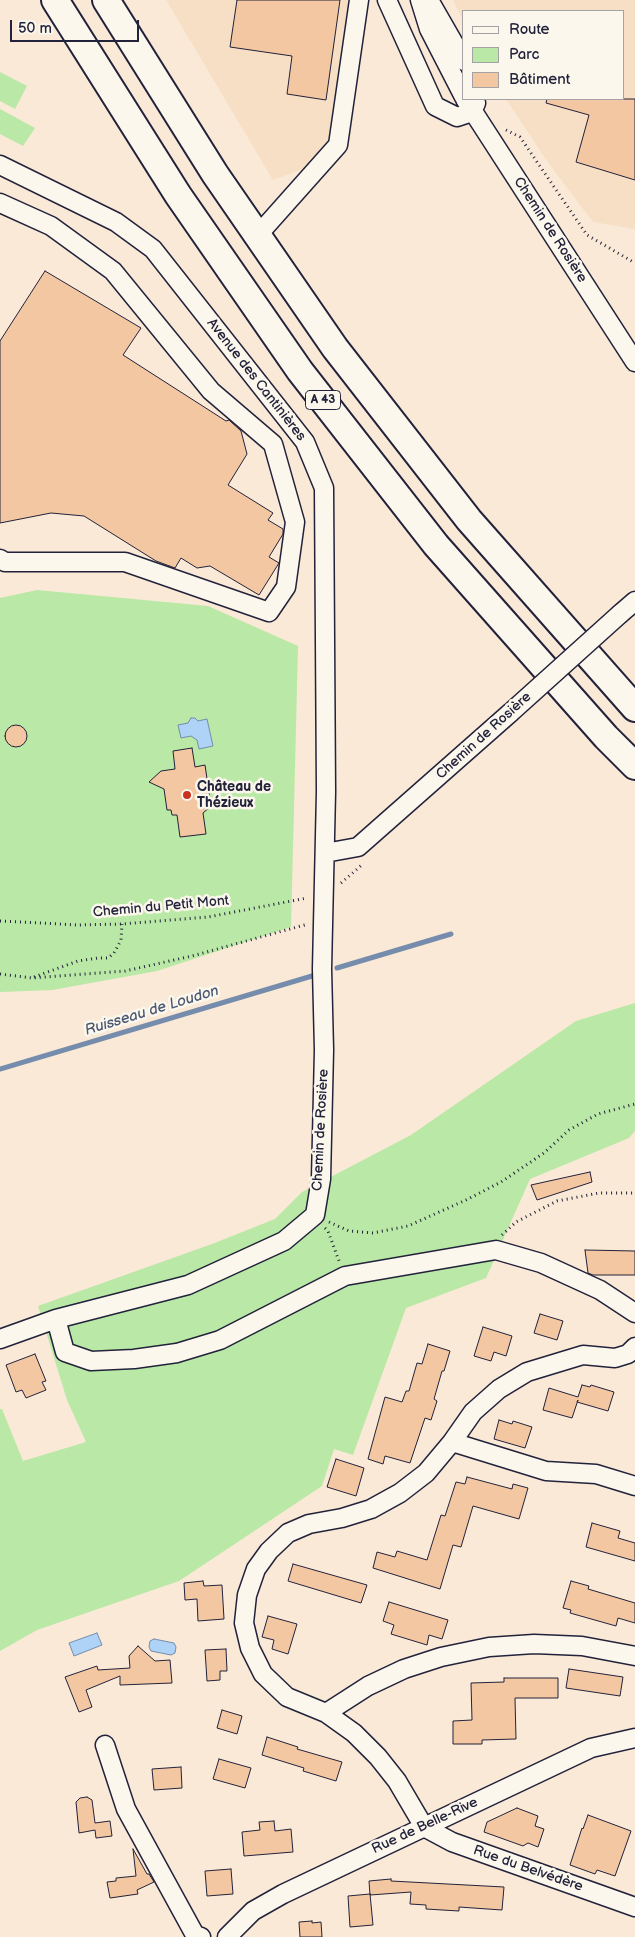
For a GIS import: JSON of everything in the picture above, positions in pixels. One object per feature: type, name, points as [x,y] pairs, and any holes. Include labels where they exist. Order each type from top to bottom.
[{"type":"highway","name":"A 43","points":[[55,0],[178,195],[300,371],[436,545],[599,729],[635,766]]},
{"type":"highway","points":[[106,0],[215,174],[335,348],[469,520],[635,708]]},
{"type":"street","points":[[257,236],[338,145],[359,0]]},
{"type":"street","points":[[387,0],[435,106],[457,117],[469,102]]},
{"type":"street","name":"Chemin de Rosière","points":[[420,0],[429,29],[462,89]]},
{"type":"street","points":[[429,0],[462,58]]},
{"type":"street","name":"Chemin de Rosière","points":[[469,102],[635,362]]},
{"type":"street","name":"Avenue des Cantinières","points":[[0,165],[116,222],[153,249],[306,442],[324,488],[326,792]]},
{"type":"street","points":[[0,203],[51,226],[113,270],[211,391],[273,444],[295,522],[286,587],[269,612],[125,562],[5,562],[0,559]]},
{"type":"street","name":"Chemin de Rosière","points":[[325,853],[358,847],[635,601]]},
{"type":"street","name":"Chemin de Rosière","points":[[315,1215],[321,1179],[324,1050],[322,969],[326,792]]},
{"type":"street","points":[[0,1338],[56,1319],[188,1285],[284,1241],[315,1215]]},
{"type":"street","points":[[56,1319],[65,1352],[91,1361],[134,1359],[177,1353],[220,1340],[345,1276],[496,1250],[541,1263],[600,1290],[635,1314]]},
{"type":"street","points":[[424,1827],[397,1781],[378,1757],[354,1733],[326,1713],[287,1697],[263,1674],[250,1648],[244,1623],[247,1594],[256,1568],[269,1551],[288,1533],[309,1524],[342,1518],[370,1509],[400,1493],[426,1473],[452,1442],[473,1412],[499,1389],[527,1372],[583,1355],[615,1358],[628,1354],[635,1346]]},
{"type":"street","points":[[452,1442],[546,1471],[596,1474],[635,1486]]},
{"type":"street","points":[[326,1713],[368,1686],[404,1669],[441,1657],[490,1647],[534,1644],[582,1646],[635,1656]]},
{"type":"street","name":"Rue de Belle-Rive","points":[[227,1937],[253,1911],[283,1894],[591,1748],[635,1738]]},
{"type":"street","points":[[105,1745],[126,1809],[194,1935],[201,1937]]},
{"type":"street","name":"Rue du Belvédère","points":[[424,1827],[452,1842],[635,1907]]},
{"type":"path","points":[[504,129],[520,137],[587,235],[635,263]]},
{"type":"path","name":"Chemin du Petit Mont","points":[[0,922],[78,925],[122,924],[208,916],[299,899],[324,897]]},
{"type":"path","points":[[0,974],[32,978],[125,971],[192,956],[324,919]]},
{"type":"path","points":[[32,978],[38,974],[78,961],[108,958],[114,953],[122,940],[122,924]]},
{"type":"path","points":[[315,1215],[349,1231],[373,1233],[408,1226],[501,1182],[544,1153],[569,1130],[598,1114],[635,1104]]},
{"type":"path","points":[[482,1252],[516,1222],[556,1201],[599,1193],[635,1192]]},
{"type":"path","points":[[315,1215],[328,1231],[345,1276]]},
{"type":"shaded area","points":[[166,0],[360,0],[345,153],[273,180]]},
{"type":"shaded area","points":[[453,0],[635,0],[635,229],[593,222],[549,164],[507,100],[625,100],[625,10],[462,10],[462,18]]},
{"type":"green space","points":[[0,72],[27,86],[15,109],[0,101]]},
{"type":"green space","points":[[0,109],[35,128],[23,146],[0,134]]},
{"type":"green space","points":[[37,590],[208,606],[298,646],[291,927],[157,971],[52,990],[0,992],[0,598]]},
{"type":"green space","points":[[635,1003],[635,1131],[629,1138],[530,1179],[486,1278],[406,1308],[353,1455],[334,1449],[322,1486],[179,1581],[37,1630],[0,1651],[0,1409],[2,1409],[23,1461],[86,1442],[67,1400],[38,1306],[212,1244],[275,1219],[302,1192],[411,1135],[576,1021]]},
{"type":"water","points":[[191,718],[195,718],[198,721],[207,719],[213,746],[199,749],[197,740],[191,736],[181,738],[178,725],[188,723]]},
{"type":"water","points":[[97,1633],[102,1645],[74,1656],[69,1643]]},
{"type":"water","points":[[154,1639],[174,1643],[176,1647],[175,1653],[171,1655],[151,1651],[149,1647],[150,1641]]},
{"type":"building","points":[[237,0],[340,0],[326,100],[287,94],[292,56],[230,47]]},
{"type":"building","points":[[635,99],[635,180],[576,162],[589,115],[546,103],[547,100]]},
{"type":"building","points":[[45,271],[141,328],[123,355],[226,421],[229,420],[241,431],[247,454],[228,485],[273,513],[268,520],[283,529],[283,534],[269,557],[279,563],[259,595],[210,566],[197,568],[181,558],[175,568],[156,561],[84,516],[51,513],[0,523],[0,341]]},
{"type":"building","points":[[16,725],[26,732],[27,736],[20,746],[16,747],[6,740],[5,736],[12,726]]},
{"type":"building","name":"Château de Thézieux","points":[[192,748],[195,767],[205,765],[211,806],[203,813],[206,834],[180,837],[177,815],[172,815],[171,810],[167,810],[164,789],[149,782],[161,771],[175,769],[173,751]]},
{"type":"building","points":[[590,1172],[592,1182],[537,1200],[531,1185]]},
{"type":"building","points":[[585,1250],[635,1251],[635,1275],[593,1275],[588,1273]]},
{"type":"building","points":[[540,1314],[563,1321],[557,1340],[534,1333]]},
{"type":"building","points":[[483,1327],[512,1336],[506,1356],[494,1352],[491,1361],[474,1356]]},
{"type":"building","points":[[428,1344],[450,1351],[434,1399],[437,1401],[431,1420],[425,1418],[410,1463],[385,1456],[383,1464],[368,1459],[385,1397],[402,1402],[406,1391],[409,1391],[417,1363],[422,1364]]},
{"type":"building","points":[[35,1354],[46,1381],[42,1382],[46,1390],[26,1398],[22,1390],[16,1392],[6,1365]]},
{"type":"building","points":[[582,1385],[590,1387],[591,1385],[614,1392],[608,1411],[577,1402],[572,1418],[543,1410],[549,1388],[578,1397]]},
{"type":"building","points":[[499,1420],[512,1424],[513,1421],[532,1427],[525,1448],[494,1439]]},
{"type":"building","points":[[336,1459],[364,1468],[356,1496],[327,1487]]},
{"type":"building","points":[[467,1477],[512,1489],[513,1484],[528,1488],[519,1519],[473,1506],[461,1547],[453,1545],[440,1589],[373,1568],[377,1552],[395,1557],[397,1551],[427,1560],[441,1515],[445,1516],[456,1482],[465,1484]]},
{"type":"building","points":[[592,1523],[620,1531],[618,1538],[635,1543],[635,1561],[586,1547]]},
{"type":"building","points":[[293,1564],[367,1585],[361,1603],[288,1581]]},
{"type":"building","points":[[203,1581],[204,1586],[222,1585],[224,1619],[198,1621],[197,1599],[185,1600],[184,1583]]},
{"type":"building","points":[[571,1581],[589,1586],[588,1589],[635,1603],[635,1623],[618,1618],[616,1626],[570,1613],[571,1610],[563,1608]]},
{"type":"building","points":[[389,1602],[448,1620],[442,1639],[429,1635],[427,1645],[391,1634],[394,1625],[383,1621]]},
{"type":"building","points":[[268,1616],[297,1624],[288,1654],[272,1649],[274,1640],[262,1637]]},
{"type":"building","points":[[138,1646],[155,1661],[170,1660],[172,1683],[120,1685],[120,1676],[86,1690],[92,1707],[79,1712],[65,1677],[97,1666],[98,1670],[130,1668],[129,1656]]},
{"type":"building","points":[[226,1649],[227,1671],[220,1671],[220,1680],[207,1681],[205,1650]]},
{"type":"building","points":[[569,1669],[623,1677],[620,1696],[566,1688]]},
{"type":"building","points":[[504,1678],[558,1678],[558,1698],[515,1698],[516,1739],[482,1740],[482,1744],[453,1744],[453,1721],[472,1720],[471,1683],[504,1682]]},
{"type":"building","points":[[222,1710],[242,1716],[237,1734],[217,1728]]},
{"type":"building","points":[[267,1737],[298,1747],[297,1749],[342,1762],[336,1781],[303,1771],[304,1768],[262,1755]]},
{"type":"building","points":[[219,1759],[251,1768],[245,1788],[213,1779]]},
{"type":"building","points":[[181,1767],[182,1788],[154,1790],[152,1769]]},
{"type":"building","points":[[87,1797],[92,1800],[95,1823],[110,1821],[112,1836],[96,1838],[95,1830],[79,1833],[76,1802],[80,1798]]},
{"type":"building","points":[[517,1808],[538,1816],[535,1826],[544,1829],[538,1847],[528,1843],[523,1846],[484,1832],[487,1822]]},
{"type":"building","points":[[588,1815],[631,1831],[615,1876],[597,1870],[595,1874],[570,1865]]},
{"type":"building","points":[[274,1821],[275,1831],[291,1829],[293,1852],[244,1856],[242,1832],[260,1830],[259,1822]]},
{"type":"building","points":[[133,1849],[147,1874],[149,1874],[154,1882],[137,1890],[138,1894],[110,1898],[107,1882],[116,1881],[116,1878],[136,1876]]},
{"type":"building","points":[[231,1869],[233,1894],[207,1896],[205,1871]]},
{"type":"building","points":[[391,1879],[391,1881],[504,1887],[502,1910],[459,1907],[459,1911],[426,1909],[426,1905],[410,1904],[411,1892],[370,1895],[369,1881]]},
{"type":"building","points":[[370,1894],[373,1925],[350,1927],[348,1896]]},
{"type":"building","points":[[312,1921],[312,1923],[321,1922],[322,1937],[300,1937],[299,1922]]},
{"type":"waterway","name":"Ruisseau de Loudon","points":[[337,968],[451,934]]},
{"type":"waterway","name":"Ruisseau de Loudon","points":[[0,1069],[312,976]]},
{"type":"place","name":"Château de Thézieux","points":[[187,795]]}]
